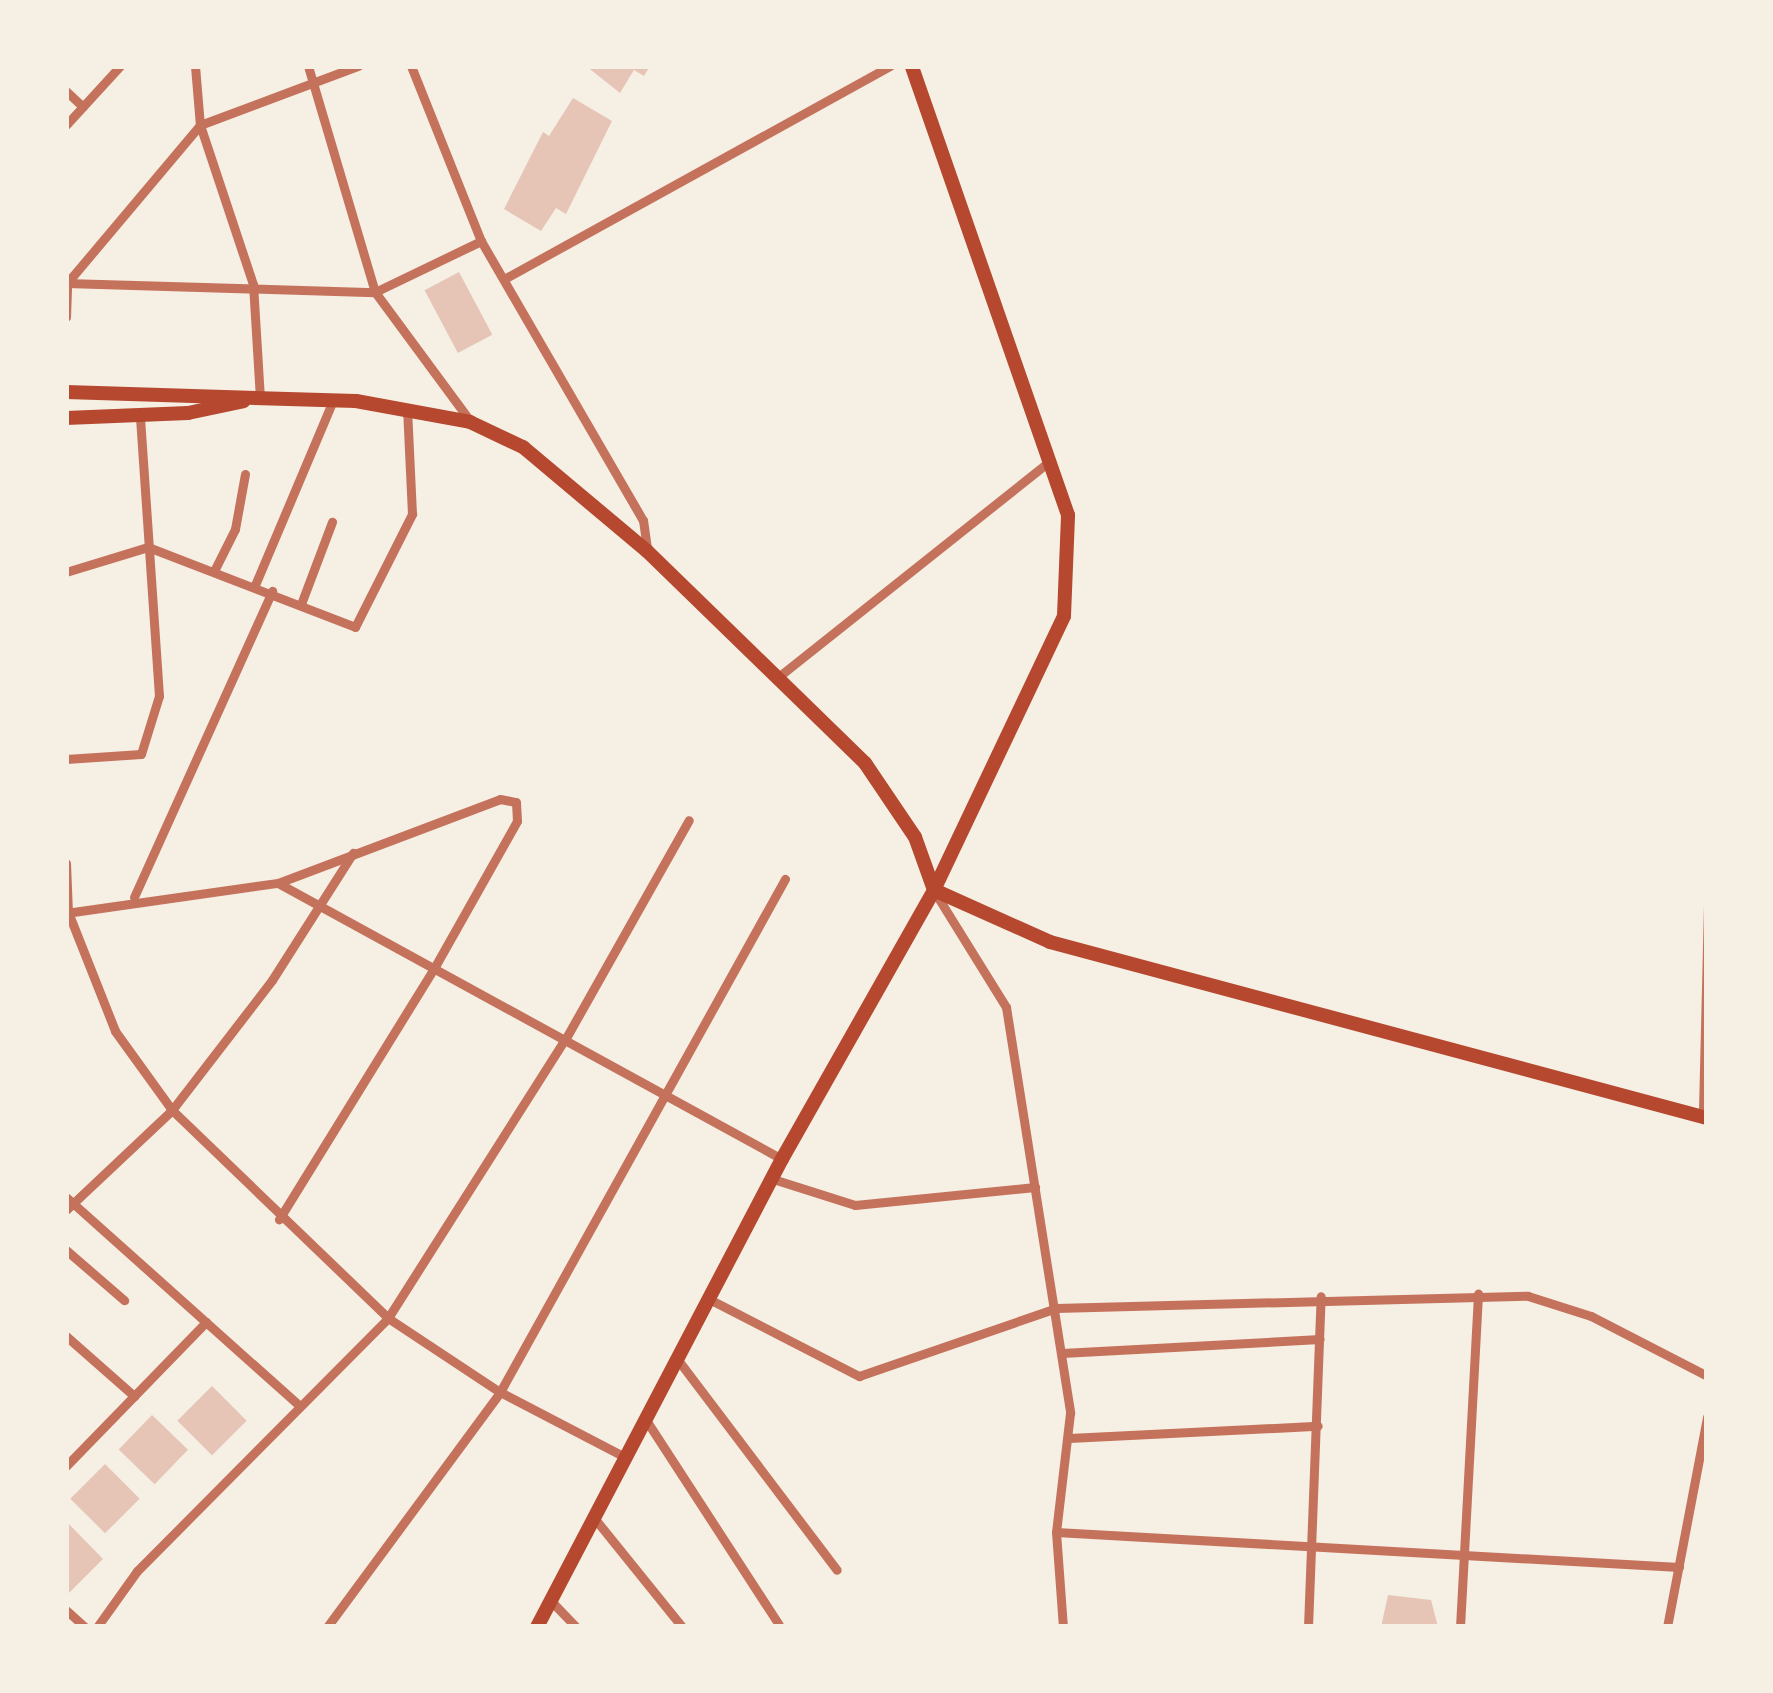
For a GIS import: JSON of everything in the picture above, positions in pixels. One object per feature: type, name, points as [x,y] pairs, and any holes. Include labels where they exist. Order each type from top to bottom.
[{"type":"main road","points":[[537,1627],[782,1159],[934,890],[1064,616],[1068,515],[912,66]]},
{"type":"main road","points":[[66,392],[333,400],[470,422],[523,447],[647,550],[865,764],[915,837],[934,890],[1049,942],[1704,1117]]},
{"type":"main road","points":[[66,418],[140,417],[260,397]]},
{"type":"street","points":[[66,125],[120,66]]},
{"type":"street","points":[[195,66],[200,124],[253,284],[260,397]]},
{"type":"street","points":[[308,66],[308,83],[376,292],[470,422]]},
{"type":"street","points":[[66,317],[66,284],[200,124],[358,66]]},
{"type":"street","points":[[411,66],[482,241],[643,520],[647,550]]},
{"type":"street","points":[[504,279],[890,66]]},
{"type":"street","points":[[66,91],[82,107]]},
{"type":"street","points":[[66,284],[253,284],[376,292],[482,241]]},
{"type":"street","points":[[254,585],[333,400]]},
{"type":"street","points":[[66,572],[148,547],[272,591],[355,627],[412,514],[407,409]]},
{"type":"street","points":[[66,759],[141,754],[159,696],[140,417]]},
{"type":"street","points":[[777,678],[1050,461]]},
{"type":"street","points":[[214,571],[235,529],[245,473]]},
{"type":"street","points":[[301,604],[332,522]]},
{"type":"street","points":[[134,897],[272,591]]},
{"type":"street","points":[[67,912],[134,897],[201,899],[278,883],[500,799],[516,802],[517,821],[436,965],[279,1219]]},
{"type":"street","points":[[97,1627],[137,1571],[388,1318],[566,1038],[688,820]]},
{"type":"street","points":[[299,1405],[68,1204],[172,1110],[353,854]]},
{"type":"street","points":[[66,863],[67,912],[115,1031],[172,1110],[279,1219],[388,1318],[500,1392],[627,1458]]},
{"type":"street","points":[[326,1627],[500,1392],[785,879]]},
{"type":"street","points":[[278,883],[322,902],[782,1159]]},
{"type":"street","points":[[934,890],[1006,1007],[1062,1353],[1069,1438],[1056,1532],[1064,1627]]},
{"type":"street","points":[[66,946],[78,937]]},
{"type":"street","points":[[772,1179],[855,1205],[1035,1186]]},
{"type":"street","points":[[66,1250],[124,1300]]},
{"type":"street","points":[[710,1299],[859,1376],[1056,1308],[1478,1293],[1559,1302],[1707,1376]]},
{"type":"street","points":[[1460,1627],[1478,1293]]},
{"type":"street","points":[[1307,1627],[1322,1296]]},
{"type":"street","points":[[66,1466],[206,1322]]},
{"type":"street","points":[[66,1336],[134,1396]]},
{"type":"street","points":[[1062,1353],[1320,1339]]},
{"type":"street","points":[[678,1360],[836,1570]]},
{"type":"street","points":[[1667,1627],[1707,1417]]},
{"type":"street","points":[[646,1420],[779,1624]]},
{"type":"street","points":[[1069,1438],[1318,1426]]},
{"type":"street","points":[[595,1519],[682,1627]]},
{"type":"street","points":[[1056,1532],[1679,1567]]},
{"type":"street","points":[[551,1600],[577,1627]]},
{"type":"street","points":[[66,1610],[85,1627]]},
{"type":"lane","points":[[1704,1117],[1707,871]]},
{"type":"building","points":[[586,66],[650,66],[644,76],[634,70],[620,93]]},
{"type":"building","points":[[573,98],[612,121],[566,214],[556,208],[541,231],[504,209],[543,132],[549,136]]},
{"type":"building","points":[[459,272],[492,335],[458,353],[425,290]]},
{"type":"building","points":[[212,1386],[247,1421],[212,1455],[177,1421]]},
{"type":"building","points":[[152,1415],[188,1450],[155,1484],[119,1450]]},
{"type":"building","points":[[105,1464],[140,1499],[105,1533],[70,1499]]},
{"type":"building","points":[[66,1521],[103,1559],[69,1593],[66,1590]]},
{"type":"building","points":[[1388,1595],[1431,1600],[1438,1627],[1381,1627]]}]
